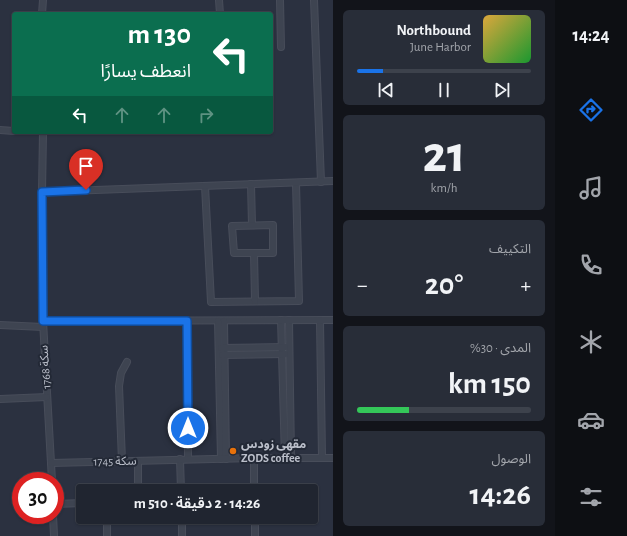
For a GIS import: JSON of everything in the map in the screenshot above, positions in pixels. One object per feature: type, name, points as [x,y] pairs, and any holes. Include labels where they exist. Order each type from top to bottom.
[{"type":"street","points":[[42,12],[44,0]]},
{"type":"street","points":[[219,0],[220,12]]},
{"type":"street","points":[[280,0],[281,47]]},
{"type":"street","points":[[314,0],[321,182]]},
{"type":"street","points":[[0,130],[12,131]]},
{"type":"street","name":"سكة 1768","points":[[43,134],[43,324],[52,472]]},
{"type":"street","points":[[42,192],[333,181]]},
{"type":"street","points":[[205,186],[211,302],[299,301],[296,183]]},
{"type":"street","points":[[251,184],[252,225]]},
{"type":"street","points":[[273,225],[274,253],[254,253],[234,253],[232,226],[273,225]]},
{"type":"street","points":[[254,253],[255,301]]},
{"type":"street","points":[[282,320],[282,347],[286,354]]},
{"type":"street","points":[[288,458],[286,354],[289,347],[289,320]]},
{"type":"street","points":[[320,320],[322,458]]},
{"type":"street","points":[[0,325],[333,320]]},
{"type":"street","points":[[187,321],[188,459]]},
{"type":"street","points":[[221,321],[223,459]]},
{"type":"street","points":[[221,348],[289,347]]},
{"type":"street","points":[[221,355],[286,354]]},
{"type":"street","points":[[122,461],[119,386],[122,373],[127,362]]},
{"type":"street","points":[[0,399],[47,398]]},
{"type":"street","points":[[254,458],[254,484]]},
{"type":"street","name":"سكة 1745","points":[[51,463],[188,459],[333,458]]},
{"type":"street","points":[[180,460],[181,484]]},
{"type":"street","points":[[138,461],[138,484]]},
{"type":"street","points":[[64,504],[76,503]]},
{"type":"street","points":[[53,524],[54,536]]},
{"type":"street","points":[[107,524],[107,536]]},
{"type":"street","points":[[182,524],[182,536]]},
{"type":"street","points":[[255,524],[255,536]]},
{"type":"place","name":"مقهى زودس ZODS coffee","points":[[233,451]]},
{"type":"route","points":[[86,190],[42,192],[43,321],[187,321],[188,428]]}]
